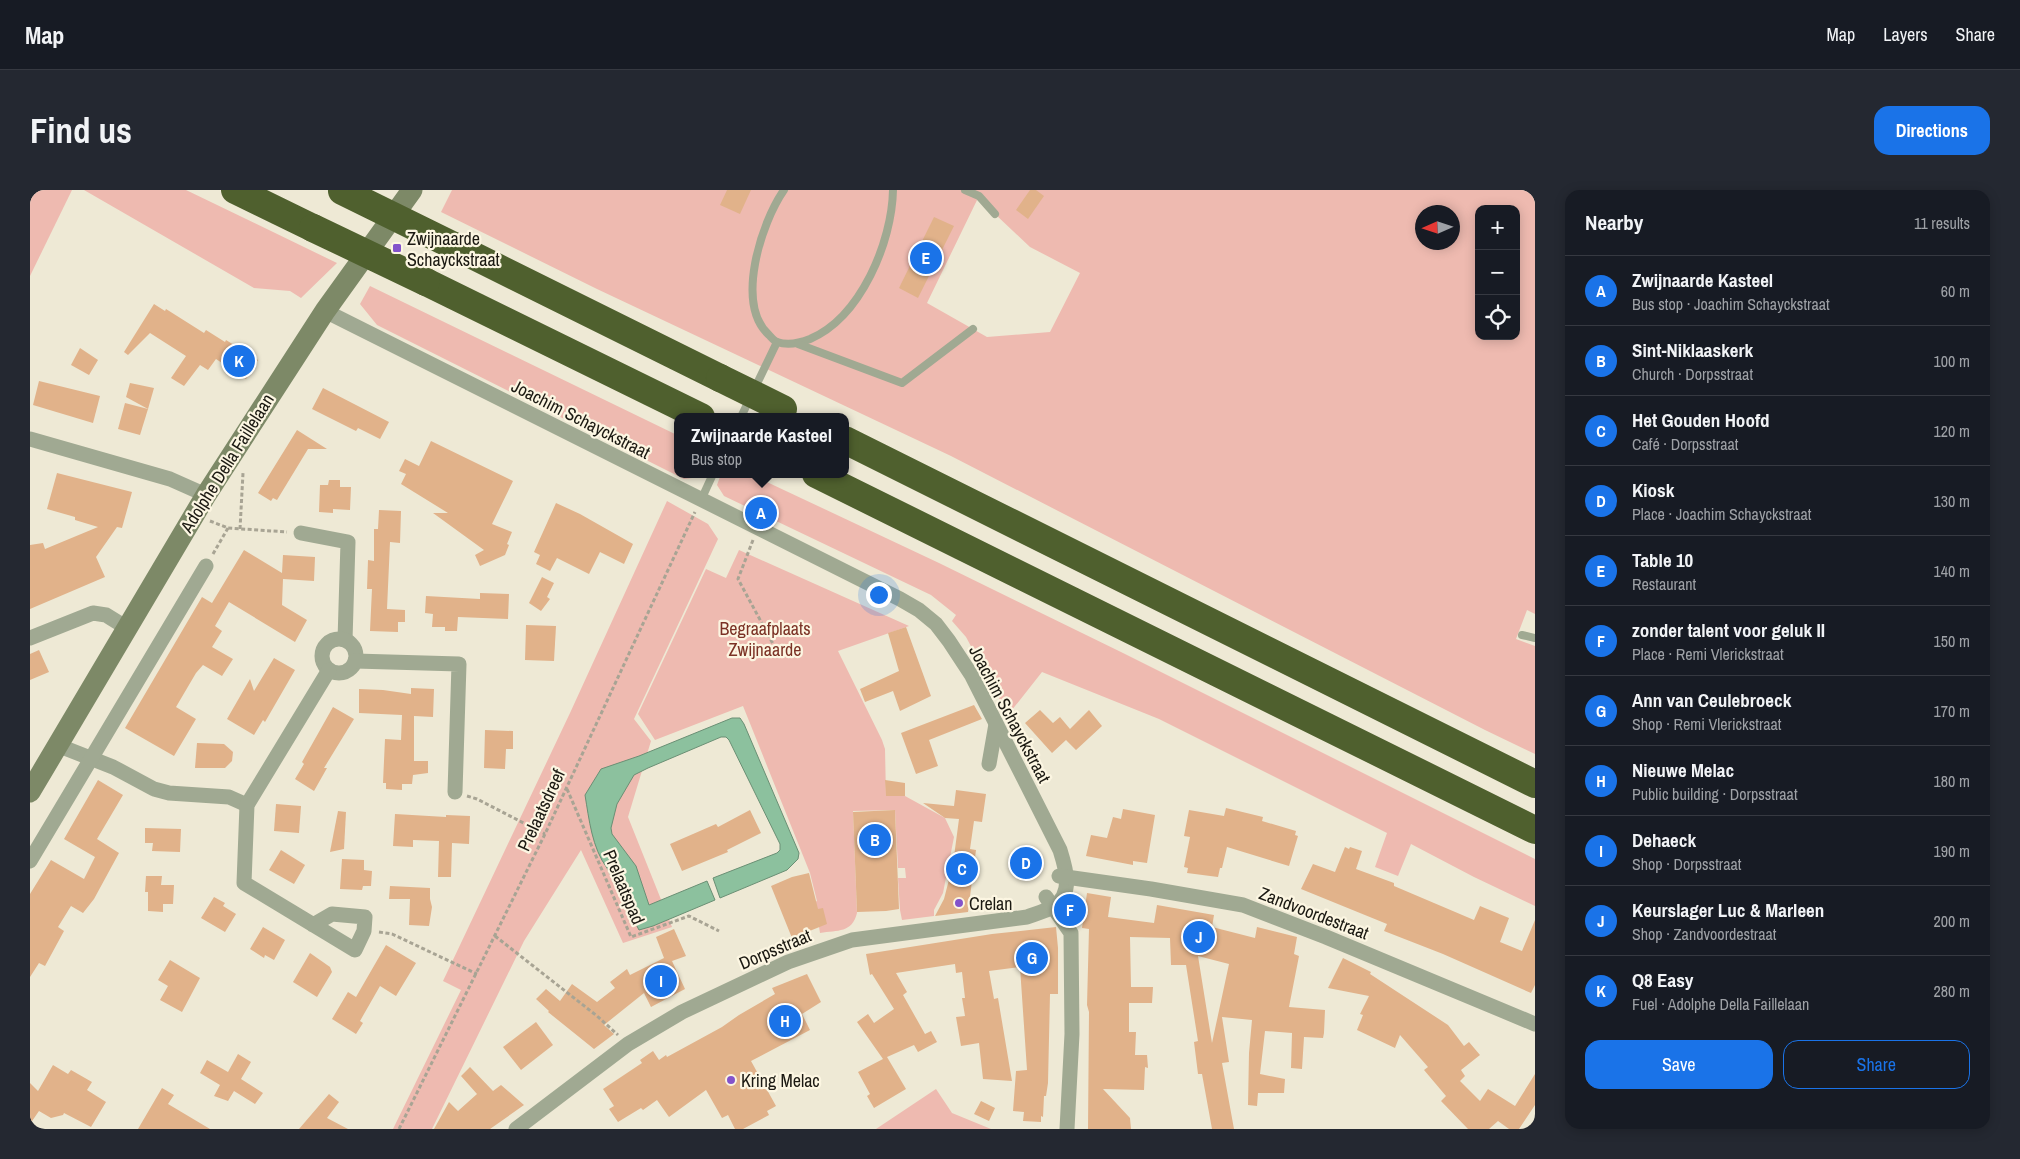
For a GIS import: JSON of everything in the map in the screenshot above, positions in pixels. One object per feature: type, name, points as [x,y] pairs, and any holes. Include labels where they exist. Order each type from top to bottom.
[{"type":"highway","points":[[235,190],[693,413]]},
{"type":"highway","points":[[341,190],[791,413]]},
{"type":"highway","points":[[849,442],[1535,784]]},
{"type":"highway","points":[[824,478],[1535,830]]},
{"type":"main road","name":"Adolphe Della Faillelaan","points":[[30,792],[206,495],[325,311],[412,190]]},
{"type":"street","name":"Joachim Schayckstraat","points":[[325,311],[900,598],[919,610],[936,624],[950,641],[972,676],[1060,850],[1063,877]]},
{"type":"street","points":[[30,439],[170,479],[206,495]]},
{"type":"street","points":[[300,533],[348,542],[345,640]]},
{"type":"street","points":[[30,861],[206,566]]},
{"type":"street","points":[[30,638],[93,613],[106,615],[127,628]]},
{"type":"street","points":[[333,640],[345,640],[352,646],[355,652],[355,661],[346,672],[334,673],[329,670],[322,660],[324,646],[333,640]]},
{"type":"street","points":[[355,661],[459,664],[455,792]]},
{"type":"street","points":[[313,924],[332,914],[365,917],[364,931],[355,950],[244,883],[247,805],[329,670]]},
{"type":"street","points":[[989,764],[996,724]]},
{"type":"street","points":[[57,746],[114,767],[154,790],[169,793],[229,797],[247,805]]},
{"type":"street","points":[[1063,877],[1066,890],[1061,899],[1049,902],[1071,933],[1072,1034],[1067,1129]]},
{"type":"street","name":"Zandvoordestraat","points":[[1063,877],[1151,889],[1243,905],[1310,930],[1535,1024]]},
{"type":"street","name":"Dorpsstraat","points":[[516,1129],[628,1044],[682,1012],[788,962],[852,940],[968,919],[1027,917],[1049,902]]},
{"type":"lane","points":[[784,190],[763,233],[754,270],[753,302],[761,328],[776,342],[798,344],[902,383],[973,329]]},
{"type":"lane","points":[[798,344],[822,334],[846,311],[868,280],[884,244],[893,208],[893,190]]},
{"type":"lane","points":[[965,190],[979,196],[995,214]]},
{"type":"lane","points":[[743,413],[776,342]]},
{"type":"lane","points":[[701,500],[711,478]]},
{"type":"lane","points":[[1522,635],[1535,638]]},
{"type":"path","points":[[229,459],[244,468],[240,529]]},
{"type":"path","name":"Prelaatsdreef","points":[[399,1129],[545,834],[701,500]]},
{"type":"path","points":[[195,514],[228,528],[300,533]]},
{"type":"path","points":[[206,566],[228,528]]},
{"type":"path","points":[[759,528],[738,579],[778,653]]},
{"type":"path","name":"Prelaatspad","points":[[566,788],[631,937],[689,916],[719,931]]},
{"type":"path","points":[[455,792],[476,799],[545,834]]},
{"type":"path","points":[[364,931],[392,934],[477,974]]},
{"type":"path","points":[[495,936],[597,1016],[628,1044]]},
{"type":"green space","points":[[30,190],[72,190],[30,276]]},
{"type":"green space","points":[[84,190],[186,190],[337,263],[301,298],[290,291],[254,288]]},
{"type":"green space","points":[[452,190],[1535,190],[1535,614],[1527,610],[1516,639],[1535,646],[1535,754],[951,456],[597,289],[441,212]],"holes":[[[979,196],[1030,247],[1080,273],[1050,332],[987,337],[927,303]]]},
{"type":"green space","points":[[370,286],[674,434],[674,474],[377,325],[360,304]]},
{"type":"green space","points":[[720,478],[758,478],[1123,653],[1535,859],[1535,906],[1411,844],[1398,876],[1375,867],[1387,833],[1159,719],[1042,672],[1008,715],[966,637],[952,621],[956,615],[931,595],[724,496],[717,485]]},
{"type":"green space","points":[[667,501],[708,524],[718,539],[634,719],[651,741],[628,817],[672,927],[623,943],[581,850],[524,941],[432,1129],[393,1129],[461,990],[443,981],[570,713]]},
{"type":"green space","name":"Begraafplaats Zwijnaarde","points":[[739,550],[909,626],[838,651],[885,749],[886,796],[905,796],[945,818],[954,837],[943,893],[934,910],[934,916],[902,920],[898,878],[906,878],[905,868],[898,868],[895,810],[853,811],[857,913],[852,924],[848,927],[838,931],[820,933],[815,902],[817,901],[810,873],[743,706],[655,740],[638,714],[706,569],[726,578]]},
{"type":"green space","points":[[936,1089],[952,1113],[991,1129],[876,1129]]},
{"type":"shaded area","points":[[732,718],[740,718],[744,724],[799,853],[798,859],[787,870],[720,898],[713,878],[777,853],[780,850],[780,844],[729,740],[726,737],[721,737],[648,768],[634,775],[617,804],[611,828],[612,834],[636,866],[649,905],[707,881],[715,900],[639,930],[598,852],[592,833],[585,795],[601,769],[639,756]]},
{"type":"building","points":[[727,190],[751,190],[740,214],[720,205]]},
{"type":"building","points":[[1030,190],[1036,190],[1044,196],[1028,219],[1016,210]]},
{"type":"building","points":[[934,217],[954,226],[918,298],[899,288]]},
{"type":"building","points":[[154,304],[165,311],[166,309],[204,333],[206,330],[225,342],[226,340],[258,360],[246,379],[216,359],[208,370],[200,365],[184,386],[171,378],[186,356],[150,333],[128,355],[124,352]]},
{"type":"building","points":[[80,348],[98,360],[89,375],[71,365]]},
{"type":"building","points":[[39,381],[100,396],[93,423],[33,405]]},
{"type":"building","points":[[130,383],[154,388],[148,409],[126,397]]},
{"type":"building","points":[[323,388],[389,422],[380,439],[358,428],[356,431],[312,409]]},
{"type":"building","points":[[125,403],[148,409],[140,435],[118,429]]},
{"type":"building","points":[[297,430],[327,449],[308,449],[277,500],[273,498],[271,501],[258,493]]},
{"type":"building","points":[[431,441],[513,481],[492,524],[512,532],[505,555],[480,566],[475,555],[484,550],[433,513],[448,513],[401,484],[406,474],[399,471],[405,459],[419,466]]},
{"type":"building","points":[[57,473],[132,492],[122,528],[117,527],[96,557],[105,577],[30,609],[30,545],[43,543],[45,549],[98,527],[75,520],[75,517],[47,509]]},
{"type":"building","points":[[329,480],[340,480],[340,487],[351,487],[350,510],[333,509],[333,513],[319,512],[320,485],[328,485]]},
{"type":"building","points":[[556,503],[580,514],[633,544],[624,564],[600,552],[589,574],[557,558],[550,571],[536,564],[540,555],[534,552]]},
{"type":"building","points":[[379,510],[401,511],[400,543],[390,542],[387,609],[405,610],[405,622],[398,622],[398,632],[370,631],[372,589],[367,589],[368,560],[374,561],[374,529],[378,529]]},
{"type":"building","points":[[244,550],[282,573],[283,555],[315,557],[314,581],[283,579],[282,605],[307,620],[295,642],[229,602],[215,626],[222,631],[212,647],[233,659],[222,676],[203,665],[196,673],[176,707],[196,719],[174,756],[125,728],[202,597],[212,603]]},
{"type":"building","points":[[542,577],[554,583],[547,597],[550,599],[541,611],[529,603]]},
{"type":"building","points":[[480,593],[509,594],[508,619],[458,617],[457,631],[445,631],[445,627],[432,627],[433,614],[425,613],[426,596],[480,599]]},
{"type":"building","points":[[526,625],[556,626],[554,661],[525,660]]},
{"type":"building","points":[[906,627],[931,696],[900,711],[893,691],[865,702],[860,689],[899,671],[888,633]]},
{"type":"building","points":[[39,650],[49,672],[30,680],[30,654]]},
{"type":"building","points":[[274,658],[295,670],[265,722],[263,720],[254,735],[227,719],[250,679],[254,691]]},
{"type":"building","points":[[411,688],[434,689],[433,717],[414,716],[414,761],[428,761],[428,773],[413,775],[412,784],[402,784],[402,790],[386,789],[386,783],[383,783],[385,739],[401,740],[402,715],[359,713],[359,689],[411,694]]},
{"type":"building","points":[[974,705],[982,719],[929,740],[938,766],[916,774],[901,733]]},
{"type":"building","points":[[333,707],[354,719],[324,768],[327,768],[314,791],[295,779],[304,764],[302,762]]},
{"type":"building","points":[[1040,710],[1053,723],[1060,717],[1070,729],[1089,710],[1102,726],[1076,750],[1066,740],[1052,753],[1025,723]]},
{"type":"building","points":[[485,730],[513,731],[513,749],[506,749],[505,769],[484,768]]},
{"type":"building","points":[[197,743],[224,744],[233,752],[232,761],[225,768],[195,768]]},
{"type":"building","points":[[98,780],[123,795],[97,839],[119,853],[94,899],[83,913],[71,906],[58,927],[64,931],[45,966],[39,963],[30,977],[30,894],[51,860],[84,879],[95,857],[64,839]]},
{"type":"building","points":[[885,780],[905,783],[905,796],[886,796]]},
{"type":"building","points":[[956,790],[986,794],[982,822],[974,821],[970,849],[976,850],[968,912],[935,916],[944,899],[953,864],[959,819],[945,818],[923,803],[954,806]]},
{"type":"building","points":[[276,804],[301,806],[299,833],[274,831]]},
{"type":"building","points":[[1226,808],[1263,817],[1262,821],[1296,831],[1295,835],[1298,836],[1289,866],[1227,847],[1218,877],[1187,873],[1188,868],[1184,867],[1190,837],[1184,836],[1189,810],[1224,816]]},
{"type":"building","points":[[1123,809],[1155,815],[1147,863],[1133,861],[1133,865],[1086,856],[1091,835],[1107,838],[1113,817],[1121,819]]},
{"type":"building","points":[[750,810],[761,833],[727,850],[728,852],[682,871],[670,844],[716,824],[718,827]]},
{"type":"building","points":[[895,810],[899,909],[857,912],[853,812]]},
{"type":"building","points":[[338,811],[346,812],[344,849],[330,852]]},
{"type":"building","points":[[395,814],[446,817],[446,815],[470,816],[469,844],[452,843],[451,877],[438,877],[439,841],[413,840],[413,847],[393,846]]},
{"type":"building","points":[[145,828],[181,829],[180,852],[152,851],[153,843],[145,843]]},
{"type":"building","points":[[1345,847],[1362,851],[1356,869],[1394,883],[1394,886],[1474,920],[1480,906],[1509,918],[1500,942],[1522,951],[1535,920],[1535,985],[1531,993],[1443,954],[1384,931],[1387,924],[1301,889],[1313,864],[1335,872]]},
{"type":"building","points":[[281,850],[305,865],[294,884],[269,870]]},
{"type":"building","points":[[1026,854],[1032,857],[1035,863],[1032,869],[1026,872],[1020,869],[1017,863],[1020,857]]},
{"type":"building","points":[[342,859],[364,860],[364,870],[372,871],[371,886],[363,886],[362,890],[340,889]]},
{"type":"building","points":[[809,873],[818,909],[823,908],[827,924],[792,938],[771,886],[792,877]]},
{"type":"building","points":[[146,876],[162,876],[161,885],[174,885],[173,904],[163,904],[163,912],[148,911],[148,892],[145,892]]},
{"type":"building","points":[[390,886],[430,888],[432,907],[429,926],[409,925],[410,899],[389,899]]},
{"type":"building","points":[[1087,893],[1111,897],[1108,917],[1154,923],[1157,905],[1214,915],[1212,927],[1255,938],[1257,927],[1297,937],[1294,954],[1299,956],[1289,1007],[1325,1010],[1323,1038],[1304,1037],[1302,1069],[1291,1068],[1292,1033],[1265,1031],[1260,1074],[1285,1079],[1284,1093],[1258,1093],[1257,1106],[1248,1105],[1252,1020],[1222,1017],[1229,1062],[1222,1063],[1234,1129],[1212,1129],[1202,1074],[1198,1074],[1194,1042],[1198,1041],[1186,965],[1171,965],[1170,938],[1130,937],[1131,987],[1153,987],[1152,1003],[1129,1003],[1129,1032],[1136,1032],[1135,1055],[1147,1055],[1148,1068],[1145,1067],[1144,1090],[1103,1089],[1130,1118],[1131,1129],[1088,1129],[1089,1012],[1087,1005],[1089,929],[1082,928]],"holes":[[[1198,956],[1229,964],[1212,1043]]]},
{"type":"building","points":[[214,897],[225,903],[223,906],[236,914],[225,932],[201,918]]},
{"type":"building","points":[[263,927],[285,940],[274,960],[265,955],[264,958],[250,949]]},
{"type":"building","points":[[1056,927],[1058,994],[1050,994],[1048,1083],[1046,1096],[1044,1096],[1041,1122],[1023,1121],[1024,1112],[1013,1111],[1016,1071],[1027,1070],[1020,967],[989,971],[994,999],[998,998],[1012,1081],[983,1079],[979,1043],[961,1046],[956,1017],[965,1016],[962,998],[965,998],[962,972],[956,973],[955,964],[896,973],[907,992],[903,995],[925,1034],[931,1031],[937,1042],[918,1052],[914,1045],[887,1057],[906,1089],[874,1108],[867,1096],[870,1094],[858,1072],[883,1059],[857,1022],[868,1014],[874,1023],[894,1009],[872,974],[870,975],[866,954],[992,934]]},
{"type":"building","points":[[674,929],[686,956],[672,961],[685,989],[651,1007],[644,993],[604,1025],[614,1034],[594,1049],[548,1012],[536,999],[546,989],[560,1001],[572,984],[597,1002],[615,988],[610,982],[627,969],[630,975],[664,958],[656,937]]},
{"type":"building","points":[[386,945],[416,963],[396,996],[380,986],[360,1021],[363,1023],[356,1034],[332,1019],[348,992],[356,997]]},
{"type":"building","points":[[310,953],[330,967],[332,972],[317,997],[293,982]]},
{"type":"building","points":[[1343,958],[1371,972],[1370,974],[1448,1025],[1464,1046],[1469,1042],[1480,1055],[1461,1070],[1465,1076],[1460,1081],[1480,1101],[1488,1089],[1515,1106],[1535,1074],[1535,1105],[1519,1129],[1509,1129],[1498,1121],[1489,1129],[1468,1129],[1441,1101],[1446,1096],[1424,1070],[1428,1067],[1400,1035],[1395,1048],[1357,1030],[1363,1015],[1360,1014],[1369,996],[1328,988]]},
{"type":"building","points":[[170,960],[200,978],[182,1012],[160,1000],[168,986],[158,980]]},
{"type":"building","points":[[807,974],[821,1002],[802,1014],[810,1030],[751,1061],[776,1106],[767,1111],[769,1115],[743,1129],[735,1129],[728,1115],[722,1118],[706,1090],[669,1117],[657,1100],[643,1110],[641,1108],[618,1122],[609,1109],[614,1106],[603,1089],[642,1063],[640,1060],[653,1051],[659,1060],[666,1055],[667,1057],[722,1027],[775,994],[772,988]]},
{"type":"building","points":[[536,1022],[553,1045],[521,1070],[503,1047]]},
{"type":"building","points":[[238,1054],[251,1062],[241,1079],[263,1093],[255,1104],[234,1091],[228,1101],[214,1096],[220,1085],[200,1073],[207,1060],[228,1072]]},
{"type":"building","points":[[53,1065],[68,1074],[71,1070],[92,1082],[87,1090],[106,1102],[91,1127],[64,1113],[63,1115],[51,1118],[39,1111],[30,1124],[30,1083],[38,1091]]},
{"type":"building","points":[[470,1067],[493,1091],[501,1085],[524,1105],[490,1129],[434,1129],[449,1102],[458,1111],[477,1094],[461,1076]]},
{"type":"building","points":[[162,1088],[174,1095],[168,1104],[210,1129],[138,1129]]},
{"type":"building","points":[[329,1094],[339,1102],[327,1118],[348,1129],[299,1129]]},
{"type":"building","points":[[981,1101],[995,1108],[989,1121],[974,1114]]},
{"type":"place","name":"Zwijnaarde Schayckstraat","points":[[397,248]]},
{"type":"place","name":"Table 10","points":[[926,258]]},
{"type":"place","name":"Q8 Easy","points":[[239,361]]},
{"type":"place","name":"Zwijnaarde Kasteel","points":[[761,513]]},
{"type":"place","name":"Sint-Niklaaskerk","points":[[875,840]]},
{"type":"place","name":"Kiosk","points":[[1026,863]]},
{"type":"place","name":"Het Gouden Hoofd","points":[[962,869]]},
{"type":"place","name":"Crelan","points":[[959,903]]},
{"type":"place","name":"zonder talent voor geluk II","points":[[1070,910]]},
{"type":"place","name":"Keurslager Luc & Marleen","points":[[1199,937]]},
{"type":"place","name":"Ann van Ceulebroeck","points":[[1032,958]]},
{"type":"place","name":"Dehaeck","points":[[661,981]]},
{"type":"place","name":"Nieuwe Melac","points":[[785,1021]]},
{"type":"place","name":"Kring Melac","points":[[731,1080]]}]
